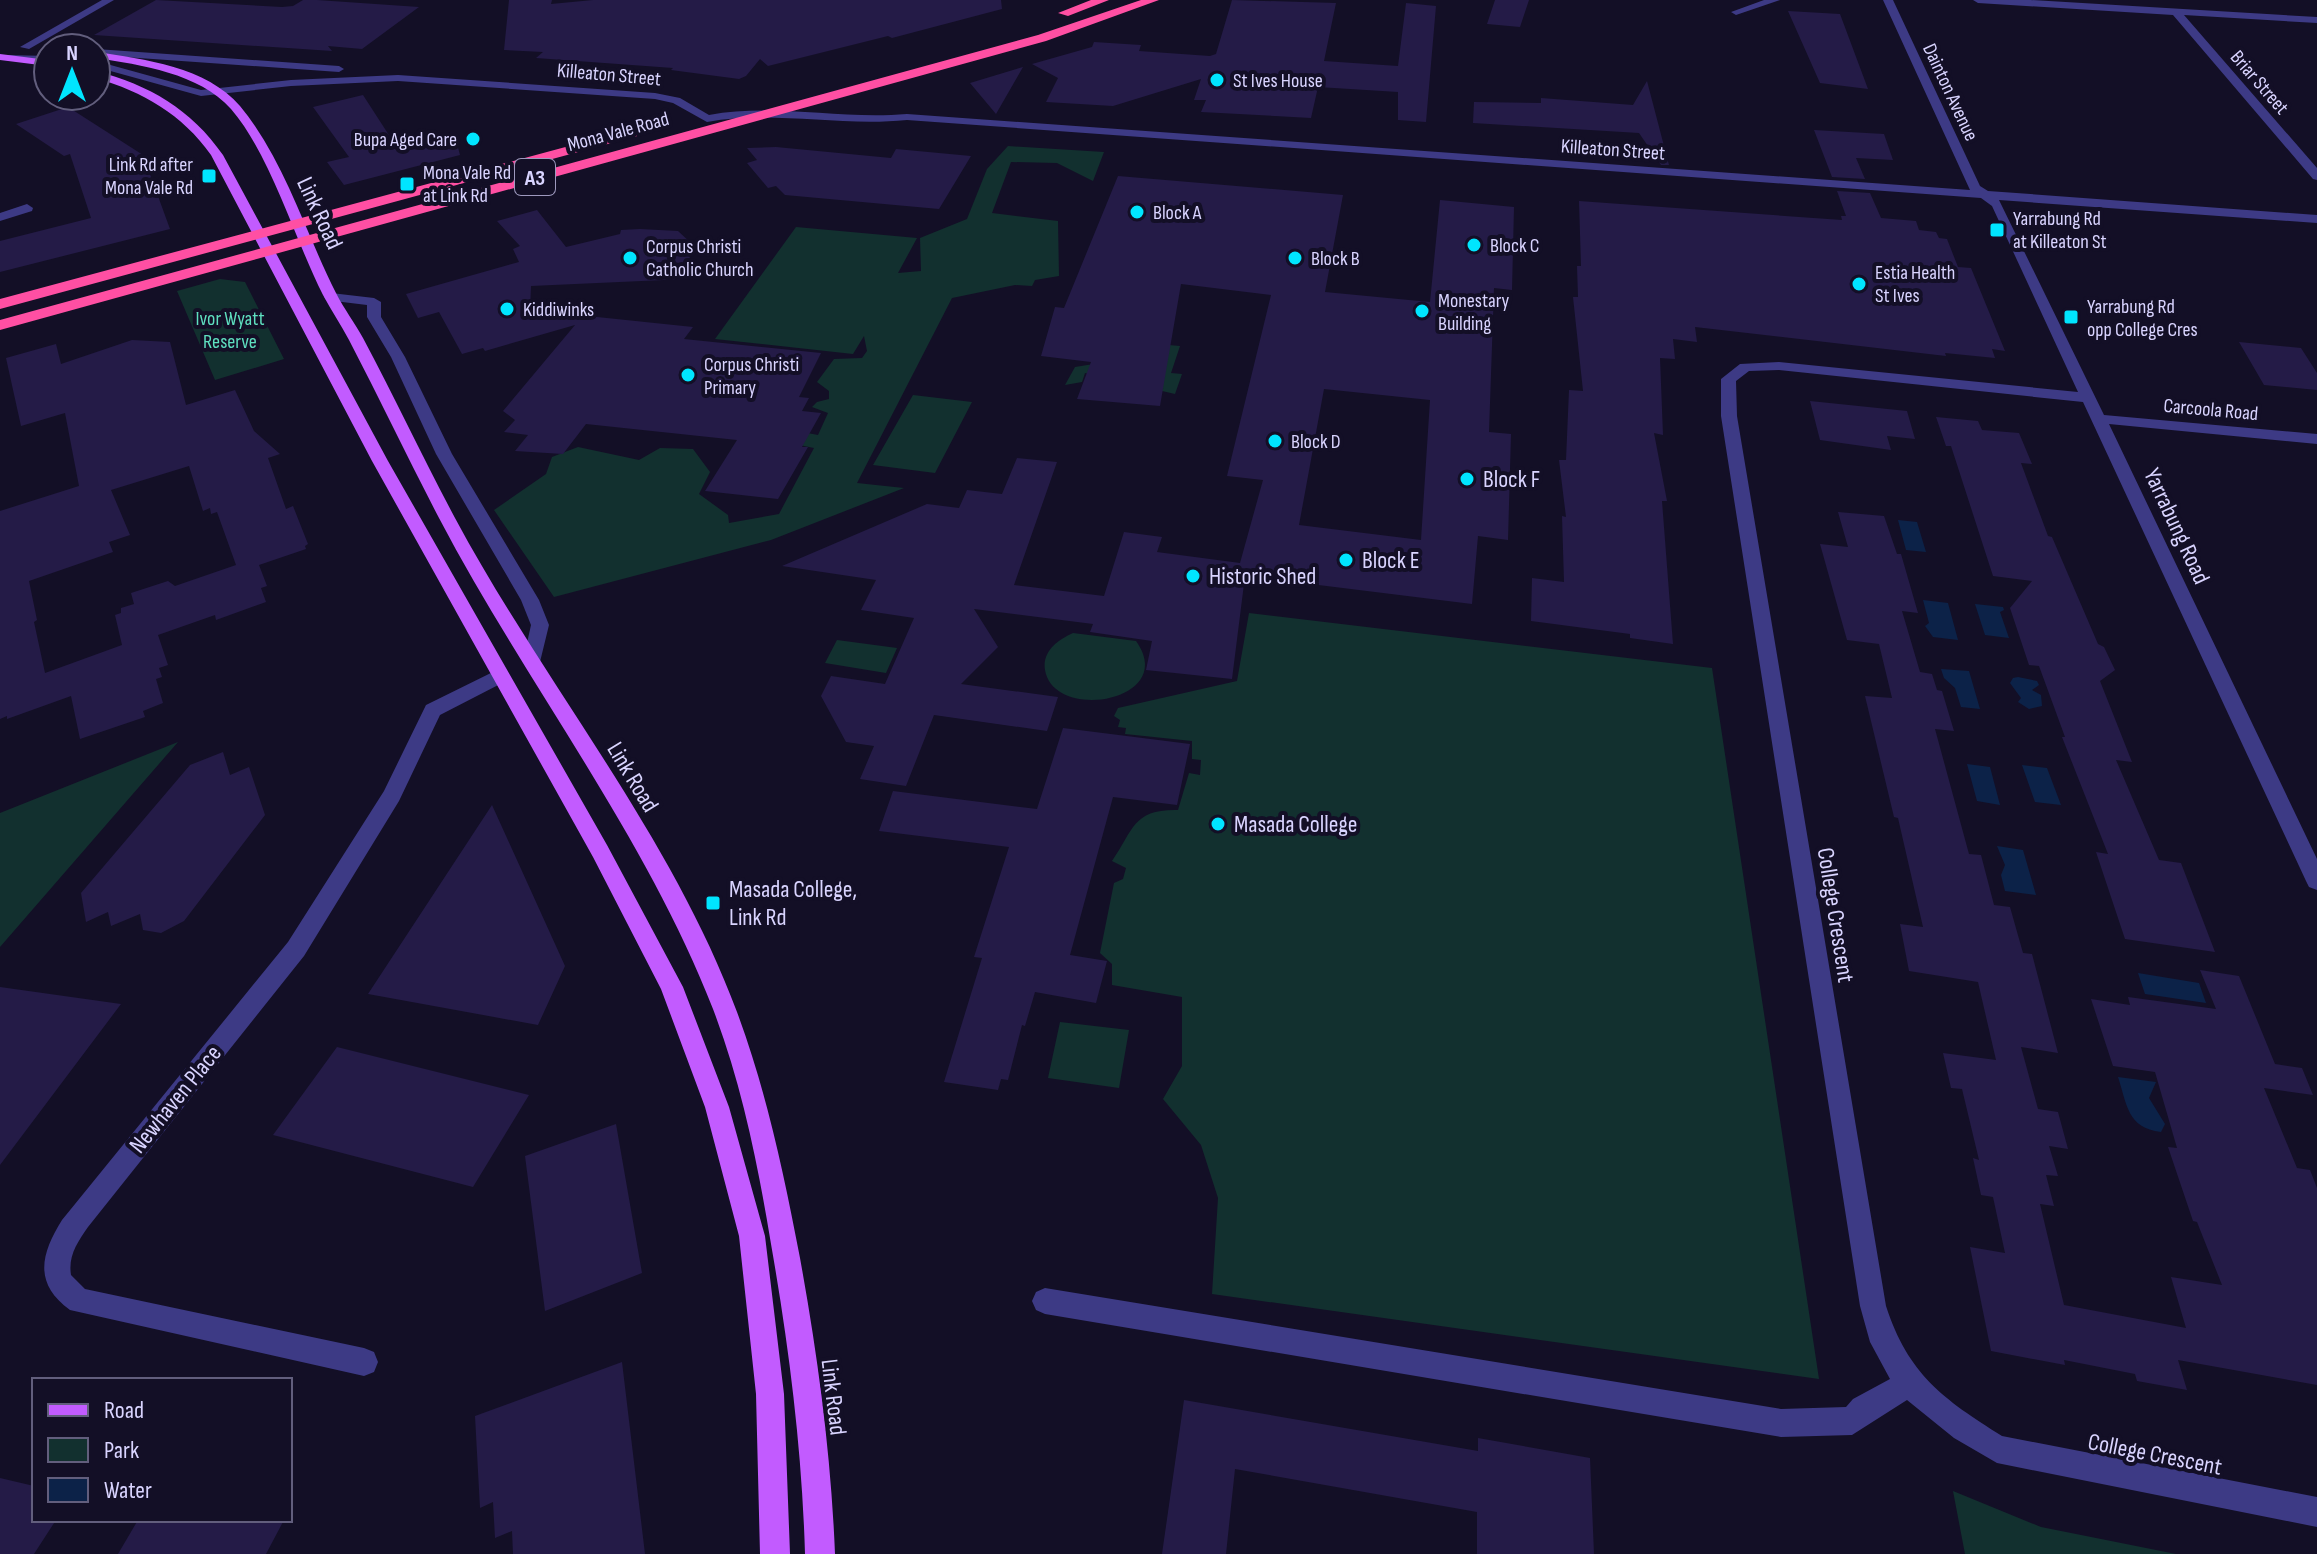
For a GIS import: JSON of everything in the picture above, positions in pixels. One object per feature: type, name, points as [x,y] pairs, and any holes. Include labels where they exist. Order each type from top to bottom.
[{"type":"highway","points":[[1049,18],[1103,0]]},
{"type":"highway","name":"Mona Vale Road","points":[[0,304],[259,234],[300,232],[766,114],[1042,38],[1153,0]]},
{"type":"highway","name":"Mona Vale Road","points":[[0,325],[268,251],[300,232],[757,99]]},
{"type":"main road","points":[[0,45],[32,48]]},
{"type":"main road","name":"Killeaton Street","points":[[112,56],[160,67],[213,87],[219,93]]},
{"type":"main road","points":[[3,58],[32,60]]},
{"type":"main road","points":[[112,79],[132,85],[166,103],[203,132],[672,987],[717,1107],[752,1236],[770,1394],[775,1554]]},
{"type":"main road","name":"Link Road","points":[[219,93],[235,107],[259,142],[331,297],[354,335],[449,522],[631,824],[681,913],[725,1011],[767,1147],[801,1338],[817,1471],[820,1554]]},
{"type":"street","points":[[25,47],[109,0]]},
{"type":"street","points":[[1736,12],[1775,0]]},
{"type":"street","name":"Dainton Avenue","points":[[1888,0],[1975,188],[1986,196]]},
{"type":"street","points":[[1978,0],[2317,20]]},
{"type":"street","name":"Briar Street","points":[[2175,11],[2317,176]]},
{"type":"street","name":"Killeaton Street","points":[[112,54],[372,72],[398,78]]},
{"type":"street","name":"Killeaton Street","points":[[112,69],[189,91],[219,93],[291,83],[398,78],[655,96],[676,100],[681,120],[738,113],[877,120],[907,117],[2317,219]]},
{"type":"street","name":"Killeaton Street","points":[[824,98],[849,106],[888,109],[907,117]]},
{"type":"street","name":"Yarrabung Road","points":[[1986,196],[1997,204],[2315,874]]},
{"type":"street","points":[[0,217],[27,208]]},
{"type":"street","points":[[331,297],[374,302],[374,317],[398,357],[444,454],[530,600],[540,625],[532,661]]},
{"type":"street","name":"College Crescent","points":[[2090,398],[1779,366],[1745,367],[1728,379],[1729,416],[1873,1306],[1884,1344],[1910,1383],[1954,1422],[1997,1449],[2317,1512]]},
{"type":"street","name":"Carcoola Road","points":[[2100,419],[2317,439]]},
{"type":"street","name":"Newhaven Place","points":[[364,1362],[79,1301],[66,1294],[58,1282],[56,1267],[59,1251],[79,1218],[296,949],[392,795],[433,710],[499,676]]},
{"type":"street","points":[[1045,1301],[1781,1423],[1852,1421],[1863,1409],[1910,1383]]},
{"type":"green space","points":[[1008,146],[1104,152],[1093,181],[1057,163],[1011,162],[992,213],[1058,221],[1059,276],[1035,280],[1032,286],[1015,285],[952,298],[857,483],[904,488],[771,540],[554,597],[494,510],[546,474],[552,457],[578,447],[639,460],[660,448],[693,449],[710,472],[699,494],[728,515],[729,523],[779,514],[814,448],[794,444],[802,432],[818,435],[828,413],[812,407],[829,399],[829,391],[817,382],[834,359],[862,358],[867,351],[864,336],[853,354],[715,339],[796,227],[917,238],[898,273],[921,271],[920,238],[967,219],[987,169]]},
{"type":"green space","name":"Ivor Wyatt Reserve","points":[[220,279],[245,282],[284,359],[215,380],[177,291]]},
{"type":"green space","points":[[1112,340],[1180,346],[1171,373],[1182,374],[1175,394],[1085,373],[1082,382],[1065,385],[1075,367],[1100,363]]},
{"type":"green space","points":[[913,395],[972,402],[935,473],[873,465]]},
{"type":"green space","points":[[1249,613],[1712,668],[1819,1379],[1212,1294],[1218,1198],[1201,1145],[1163,1099],[1182,1066],[1182,997],[1112,985],[1112,964],[1100,953],[1114,883],[1123,879],[1126,868],[1112,861],[1143,817],[1178,810],[1189,773],[1200,775],[1201,760],[1192,759],[1192,741],[1125,734],[1126,728],[1118,727],[1120,720],[1114,716],[1118,708],[1237,681]]},
{"type":"green space","points":[[1073,633],[1136,641],[1145,662],[1141,678],[1128,691],[1110,698],[1089,700],[1069,696],[1053,686],[1045,670],[1046,657],[1057,643]]},
{"type":"green space","points":[[837,640],[897,648],[886,673],[825,663]]},
{"type":"green space","points":[[178,742],[0,947],[0,813]]},
{"type":"green space","points":[[1060,1022],[1129,1030],[1119,1088],[1048,1078]]},
{"type":"green space","points":[[1953,1491],[2041,1527],[2176,1554],[1965,1554]]},
{"type":"water","points":[[1898,520],[1917,522],[1926,552],[1906,550]]},
{"type":"water","points":[[1923,600],[1948,603],[1958,640],[1933,637],[1925,626],[1929,623]]},
{"type":"water","points":[[1975,604],[2003,607],[2004,610],[2000,612],[2009,638],[1985,635]]},
{"type":"water","points":[[1941,669],[1969,671],[1980,709],[1961,707],[1955,688],[1944,678]]},
{"type":"water","points":[[2018,677],[2037,681],[2039,685],[2032,690],[2041,695],[2042,706],[2029,709],[2018,702],[2021,698],[2010,683]]},
{"type":"water","points":[[1967,764],[1990,767],[2000,805],[1977,801]]},
{"type":"water","points":[[2022,765],[2047,768],[2061,805],[2035,802]]},
{"type":"water","points":[[1997,846],[2023,850],[2036,895],[2005,891],[2001,875],[2005,865]]},
{"type":"water","points":[[2138,973],[2199,983],[2206,1003],[2145,994]]},
{"type":"water","points":[[2118,1077],[2156,1082],[2149,1098],[2165,1124],[2161,1132],[2141,1126],[2135,1120]]},
{"type":"building","points":[[156,0],[282,7],[293,6],[303,0],[317,0],[419,7],[362,49],[328,46],[332,51],[112,36],[112,32],[99,32]]},
{"type":"building","points":[[509,0],[552,0],[551,4],[593,0],[1001,0],[1002,9],[768,66],[760,59],[746,76],[739,79],[671,70],[673,68],[536,58],[543,52],[504,50]]},
{"type":"building","points":[[1232,0],[1336,3],[1324,61],[1398,66],[1406,3],[1436,6],[1426,122],[1398,120],[1398,92],[1318,87],[1311,118],[1201,112],[1206,100],[1194,100],[1201,79],[1113,106],[1046,102],[1058,78],[1032,64],[1092,47],[1094,42],[1141,45],[1139,51],[1210,56],[1216,54]]},
{"type":"building","points":[[1495,0],[1529,0],[1520,27],[1487,24]]},
{"type":"building","points":[[1788,11],[1840,14],[1868,89],[1820,83]]},
{"type":"building","points":[[1023,67],[996,114],[970,83]]},
{"type":"building","points":[[1647,81],[1669,165],[1661,165],[1639,133],[1473,123],[1474,102],[1541,103],[1541,98],[1633,105]]},
{"type":"building","name":"Bupa Aged Care","points":[[363,95],[396,146],[454,132],[460,155],[344,185],[327,162],[349,157],[313,107]]},
{"type":"building","points":[[53,112],[76,112],[143,155],[170,229],[0,272],[0,241],[91,218],[70,154],[64,156],[16,124]]},
{"type":"building","points":[[1814,130],[1884,134],[1893,160],[1856,158],[1865,179],[1832,177]]},
{"type":"building","points":[[776,147],[891,158],[896,149],[971,156],[939,209],[785,195],[776,186],[768,188],[747,163],[757,160],[747,148]]},
{"type":"building","points":[[1118,176],[1343,195],[1325,292],[1430,302],[1440,200],[1514,207],[1512,290],[1494,288],[1489,432],[1511,434],[1508,540],[1478,536],[1472,604],[1245,576],[1232,679],[1146,670],[1152,641],[1090,632],[1093,624],[974,609],[998,647],[961,684],[1058,697],[1047,731],[934,715],[906,786],[860,779],[874,746],[846,742],[821,696],[831,676],[885,684],[914,618],[861,610],[876,580],[782,566],[927,504],[959,508],[967,490],[1002,494],[1017,458],[1057,462],[1014,585],[1104,596],[1124,532],[1162,537],[1157,552],[1240,563],[1263,480],[1227,476],[1271,295],[1181,284],[1160,406],[1077,399],[1091,362],[1041,356],[1055,307],[1064,308]],"holes":[[[1324,389],[1430,400],[1421,540],[1299,525]]]},
{"type":"building","points":[[1837,191],[1870,193],[1881,218],[1916,221],[1919,230],[1936,232],[1939,238],[1947,239],[1958,267],[1971,268],[2005,351],[1992,349],[1995,358],[1945,353],[1946,356],[1695,327],[1697,342],[1673,339],[1675,359],[1660,358],[1663,435],[1654,433],[1667,501],[1662,501],[1673,644],[1630,638],[1630,634],[1531,621],[1532,578],[1564,582],[1562,516],[1566,517],[1559,460],[1566,460],[1569,390],[1583,391],[1573,297],[1578,297],[1577,266],[1581,266],[1579,201],[1842,220],[1841,216],[1846,216]]},
{"type":"building","points":[[537,210],[566,247],[620,234],[621,230],[640,229],[678,231],[692,244],[686,279],[531,286],[530,310],[693,327],[684,339],[821,353],[799,397],[809,398],[802,411],[821,413],[802,447],[808,447],[778,499],[705,491],[737,440],[586,424],[563,454],[515,451],[528,435],[504,432],[515,420],[503,411],[575,325],[485,351],[483,348],[462,354],[439,312],[418,318],[406,294],[519,262],[513,249],[520,246],[497,221]]},
{"type":"building","points":[[132,340],[170,342],[186,405],[235,390],[254,431],[280,454],[268,458],[286,509],[293,506],[308,544],[306,549],[259,565],[267,586],[261,588],[266,602],[216,620],[215,615],[158,635],[168,665],[159,668],[162,677],[156,679],[163,703],[143,711],[145,717],[80,739],[71,696],[0,719],[0,511],[79,486],[65,413],[21,426],[6,358],[56,344],[61,364]],"holes":[[[189,466],[203,511],[210,508],[211,514],[217,512],[236,565],[175,586],[168,581],[131,593],[134,604],[121,608],[121,613],[115,615],[122,645],[45,673],[29,581],[113,552],[109,542],[130,535],[111,490]]]},
{"type":"building","points":[[2239,342],[2301,348],[2317,373],[2317,390],[2264,385]]},
{"type":"building","points":[[1810,401],[1907,411],[1915,439],[1887,436],[1891,450],[1820,440]]},
{"type":"building","points":[[1936,417],[1978,421],[1982,430],[2019,433],[2032,464],[2021,463],[2048,536],[2052,537],[2098,644],[2104,647],[2115,670],[2100,681],[2132,762],[2116,760],[2159,860],[2181,863],[2215,952],[2125,939],[2096,852],[2108,854],[2062,737],[2065,737],[2039,666],[2029,665],[2010,608],[2032,581],[1993,576],[1951,446],[1946,446]]},
{"type":"building","points":[[1838,512],[1884,516],[1897,554],[1901,554],[1918,613],[1902,611],[1920,672],[1932,674],[1937,690],[1942,691],[1954,731],[1935,729],[1969,854],[1981,855],[1994,905],[2010,907],[2023,953],[2032,954],[2058,1053],[2021,1047],[2038,1109],[2058,1112],[2068,1149],[2049,1146],[2058,1176],[2046,1175],[2054,1206],[2040,1204],[2064,1305],[2186,1328],[2171,1277],[2222,1285],[2197,1222],[2193,1221],[2168,1147],[2177,1148],[2155,1072],[2113,1066],[2091,999],[2130,1005],[2128,997],[2216,1009],[2200,970],[2239,976],[2275,1064],[2302,1068],[2313,1095],[2264,1088],[2297,1168],[2310,1170],[2317,1188],[2317,1385],[2178,1360],[2187,1390],[2137,1381],[2135,1374],[2064,1360],[2065,1365],[1991,1351],[1970,1247],[2005,1253],[1993,1197],[1981,1195],[1973,1158],[1979,1160],[1962,1089],[1951,1088],[1943,1053],[1996,1060],[1978,982],[1909,971],[1900,924],[1923,927],[1865,696],[1892,698],[1879,644],[1847,640],[1820,544],[1848,547]]},
{"type":"building","points":[[1063,728],[1190,744],[1177,805],[1113,797],[1070,955],[1107,961],[1096,1003],[1035,992],[1025,1026],[1022,1025],[1008,1080],[1001,1079],[998,1090],[944,1082],[982,958],[974,957],[1009,847],[879,831],[893,791],[1037,809]]},
{"type":"building","points":[[223,752],[230,775],[249,767],[265,815],[184,921],[161,933],[143,930],[140,914],[111,926],[108,912],[86,922],[81,893],[190,765]]},
{"type":"building","points":[[492,805],[565,966],[538,1025],[368,994]]},
{"type":"building","points":[[0,987],[121,1004],[0,1165]]},
{"type":"building","points":[[337,1047],[529,1095],[473,1187],[273,1135]]},
{"type":"building","points":[[616,1124],[642,1273],[545,1311],[525,1156]]},
{"type":"building","points":[[622,1362],[645,1554],[513,1554],[512,1531],[495,1538],[493,1502],[480,1508],[475,1416]]},
{"type":"building","points":[[1184,1400],[1478,1451],[1478,1438],[1590,1458],[1594,1554],[1477,1554],[1477,1512],[1235,1469],[1226,1554],[1162,1554]]},
{"type":"building","points":[[0,1478],[32,1486],[32,1522],[55,1522],[34,1554],[0,1554]]},
{"type":"building","points":[[137,1522],[283,1522],[266,1554],[118,1554]]},
{"type":"place","name":"St Ives House","points":[[1217,80]]},
{"type":"place","name":"Bupa Aged Care","points":[[473,139]]},
{"type":"place","name":"Link Rd after Mona Vale Rd","points":[[209,176]]},
{"type":"place","name":"Mona Vale Rd at Link Rd","points":[[407,184]]},
{"type":"place","name":"Block A","points":[[1137,212]]},
{"type":"place","name":"Yarrabung Rd at Killeaton St","points":[[1997,230]]},
{"type":"place","name":"Block C","points":[[1474,245]]},
{"type":"place","name":"Corpus Christi Catholic Church","points":[[630,258]]},
{"type":"place","name":"Block B","points":[[1295,258]]},
{"type":"place","name":"Estia Health St Ives","points":[[1859,284]]},
{"type":"place","name":"Kiddiwinks","points":[[507,309]]},
{"type":"place","name":"Monestary Building","points":[[1422,311]]},
{"type":"place","name":"Yarrabung Rd opp College Cres","points":[[2071,317]]},
{"type":"place","name":"Corpus Christi Primary","points":[[688,375]]},
{"type":"place","name":"Block D","points":[[1275,441]]},
{"type":"place","name":"Block F","points":[[1467,479]]},
{"type":"place","name":"Block E","points":[[1346,560]]},
{"type":"place","name":"Historic Shed","points":[[1193,576]]},
{"type":"place","name":"Masada College","points":[[1218,824]]},
{"type":"place","name":"Masada College, Link Rd","points":[[713,903]]}]
